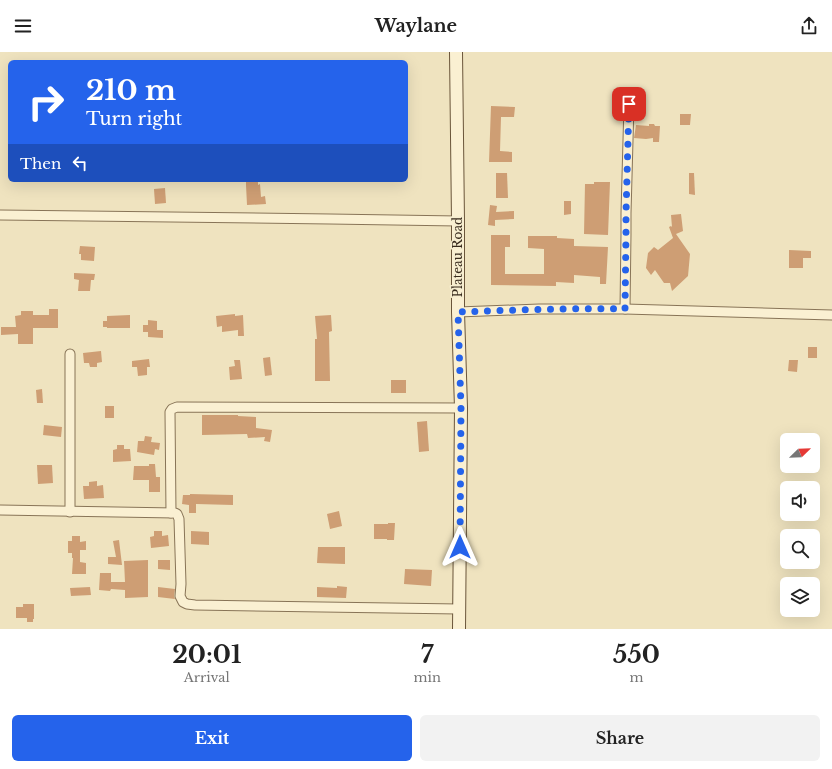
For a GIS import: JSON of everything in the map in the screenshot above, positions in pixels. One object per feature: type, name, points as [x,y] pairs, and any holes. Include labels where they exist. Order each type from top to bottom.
[{"type":"street","name":"Plateau Road","points":[[456,52],[458,312],[461,408],[459,629]]},
{"type":"street","points":[[625,309],[629,104]]},
{"type":"street","points":[[0,215],[458,222]]},
{"type":"street","points":[[458,312],[579,308],[832,315]]},
{"type":"street","points":[[70,354],[70,512]]},
{"type":"street","points":[[171,513],[170,412],[172,408],[461,408]]},
{"type":"street","points":[[0,510],[177,514],[179,519],[180,596],[183,602],[187,604],[459,609]]},
{"type":"building","points":[[491,106],[515,107],[514,117],[501,117],[500,151],[512,152],[512,162],[489,162]]},
{"type":"building","points":[[680,114],[691,114],[690,125],[680,125]]},
{"type":"building","points":[[649,124],[660,126],[659,142],[653,142],[653,138],[634,138],[636,125],[649,126]]},
{"type":"building","points":[[496,173],[507,173],[508,198],[496,198]]},
{"type":"building","points":[[689,173],[694,173],[695,195],[689,194]]},
{"type":"building","points":[[246,182],[258,182],[258,185],[260,184],[261,197],[265,196],[266,204],[247,205]]},
{"type":"building","points":[[594,182],[610,182],[608,235],[584,234],[585,184],[594,184]]},
{"type":"building","points":[[165,188],[166,203],[155,204],[154,189]]},
{"type":"building","points":[[564,201],[571,201],[571,214],[564,215]]},
{"type":"building","points":[[490,205],[497,206],[496,212],[514,211],[514,219],[495,220],[495,226],[488,225]]},
{"type":"building","points":[[681,214],[683,231],[676,234],[690,254],[688,276],[672,291],[670,283],[664,283],[655,270],[651,275],[646,268],[648,253],[654,247],[658,250],[673,238],[669,227],[672,227],[671,215]]},
{"type":"building","points":[[491,235],[510,235],[510,247],[505,247],[505,274],[544,274],[544,249],[528,248],[528,236],[557,236],[557,238],[574,239],[574,246],[608,247],[606,284],[600,284],[600,277],[574,275],[574,283],[556,282],[556,286],[491,285]]},
{"type":"building","points":[[80,246],[95,247],[94,261],[81,260],[81,254],[79,254]]},
{"type":"building","points":[[789,250],[811,251],[811,258],[803,258],[803,268],[789,268]]},
{"type":"building","points":[[74,273],[95,274],[94,280],[91,280],[90,291],[78,291],[79,280],[74,279]]},
{"type":"building","points":[[49,309],[58,309],[58,328],[33,328],[33,344],[18,344],[18,334],[1,335],[1,327],[16,327],[15,316],[21,315],[21,311],[33,311],[33,315],[49,315]]},
{"type":"building","points":[[235,314],[235,316],[243,315],[244,336],[238,336],[238,330],[222,332],[222,326],[217,327],[216,316]]},
{"type":"building","points":[[130,315],[130,328],[103,327],[103,321],[107,321],[107,316]]},
{"type":"building","points":[[331,315],[332,331],[329,332],[330,381],[315,381],[315,339],[317,339],[315,316]]},
{"type":"building","points":[[148,320],[157,321],[157,330],[163,330],[163,338],[148,337],[148,332],[143,332],[143,325],[148,325]]},
{"type":"building","points":[[808,347],[817,347],[817,358],[808,358]]},
{"type":"building","points":[[101,351],[102,362],[97,363],[97,367],[90,367],[89,363],[84,363],[83,353]]},
{"type":"building","points":[[270,357],[272,375],[265,376],[263,358]]},
{"type":"building","points":[[149,359],[150,367],[147,367],[147,375],[138,376],[137,367],[132,367],[132,361]]},
{"type":"building","points":[[234,360],[240,360],[242,379],[230,380],[229,367],[235,366]]},
{"type":"building","points":[[789,360],[798,360],[797,372],[788,371]]},
{"type":"building","points":[[391,380],[406,380],[406,393],[391,393]]},
{"type":"building","points":[[42,389],[43,403],[37,403],[36,390]]},
{"type":"building","points":[[105,406],[114,406],[114,418],[105,418]]},
{"type":"building","points":[[202,415],[238,415],[256,417],[256,428],[272,430],[270,442],[264,441],[265,437],[248,438],[247,434],[202,435]]},
{"type":"building","points":[[427,421],[429,451],[419,452],[417,422]]},
{"type":"building","points":[[44,425],[62,427],[61,437],[43,435]]},
{"type":"building","points":[[145,436],[152,437],[151,442],[160,443],[159,450],[155,449],[154,455],[137,452],[138,441],[144,441]]},
{"type":"building","points":[[117,445],[124,445],[124,449],[130,449],[131,461],[113,462],[113,450],[117,449]]},
{"type":"building","points":[[149,464],[155,464],[156,477],[160,477],[160,492],[149,492],[149,480],[133,480],[134,466],[149,466]]},
{"type":"building","points":[[37,465],[52,465],[53,483],[38,484]]},
{"type":"building","points":[[97,481],[97,486],[103,485],[104,498],[84,499],[83,486],[89,486],[89,482]]},
{"type":"building","points":[[183,495],[233,495],[233,505],[196,504],[196,513],[189,513],[189,505],[182,504]]},
{"type":"building","points":[[339,511],[342,526],[330,529],[327,514]]},
{"type":"building","points":[[395,523],[394,540],[374,539],[374,524]]},
{"type":"building","points":[[154,531],[162,531],[162,536],[168,535],[169,546],[151,548],[150,537],[154,536]]},
{"type":"building","points":[[191,531],[209,532],[209,545],[191,544]]},
{"type":"building","points":[[72,536],[80,536],[80,542],[86,541],[86,550],[80,550],[80,562],[86,563],[86,574],[72,574],[73,558],[72,553],[68,553],[68,541],[72,541]]},
{"type":"building","points":[[119,540],[122,565],[108,564],[108,557],[116,557],[113,541]]},
{"type":"building","points":[[318,547],[345,547],[345,564],[317,563]]},
{"type":"building","points":[[148,560],[148,597],[125,598],[125,590],[99,590],[100,573],[111,573],[111,582],[125,582],[124,561]]},
{"type":"building","points":[[158,560],[170,560],[170,570],[158,569]]},
{"type":"building","points":[[405,569],[432,570],[431,586],[404,584]]},
{"type":"building","points":[[337,586],[347,587],[346,598],[317,597],[317,587],[337,588]]},
{"type":"building","points":[[90,587],[91,595],[71,596],[70,588]]},
{"type":"building","points":[[158,587],[175,589],[175,599],[158,597]]},
{"type":"building","points":[[23,604],[34,604],[33,622],[27,622],[27,618],[16,618],[16,607],[23,607]]},
{"type":"route","points":[[460,547],[461,408],[458,312],[579,308],[625,309],[629,104]]}]
